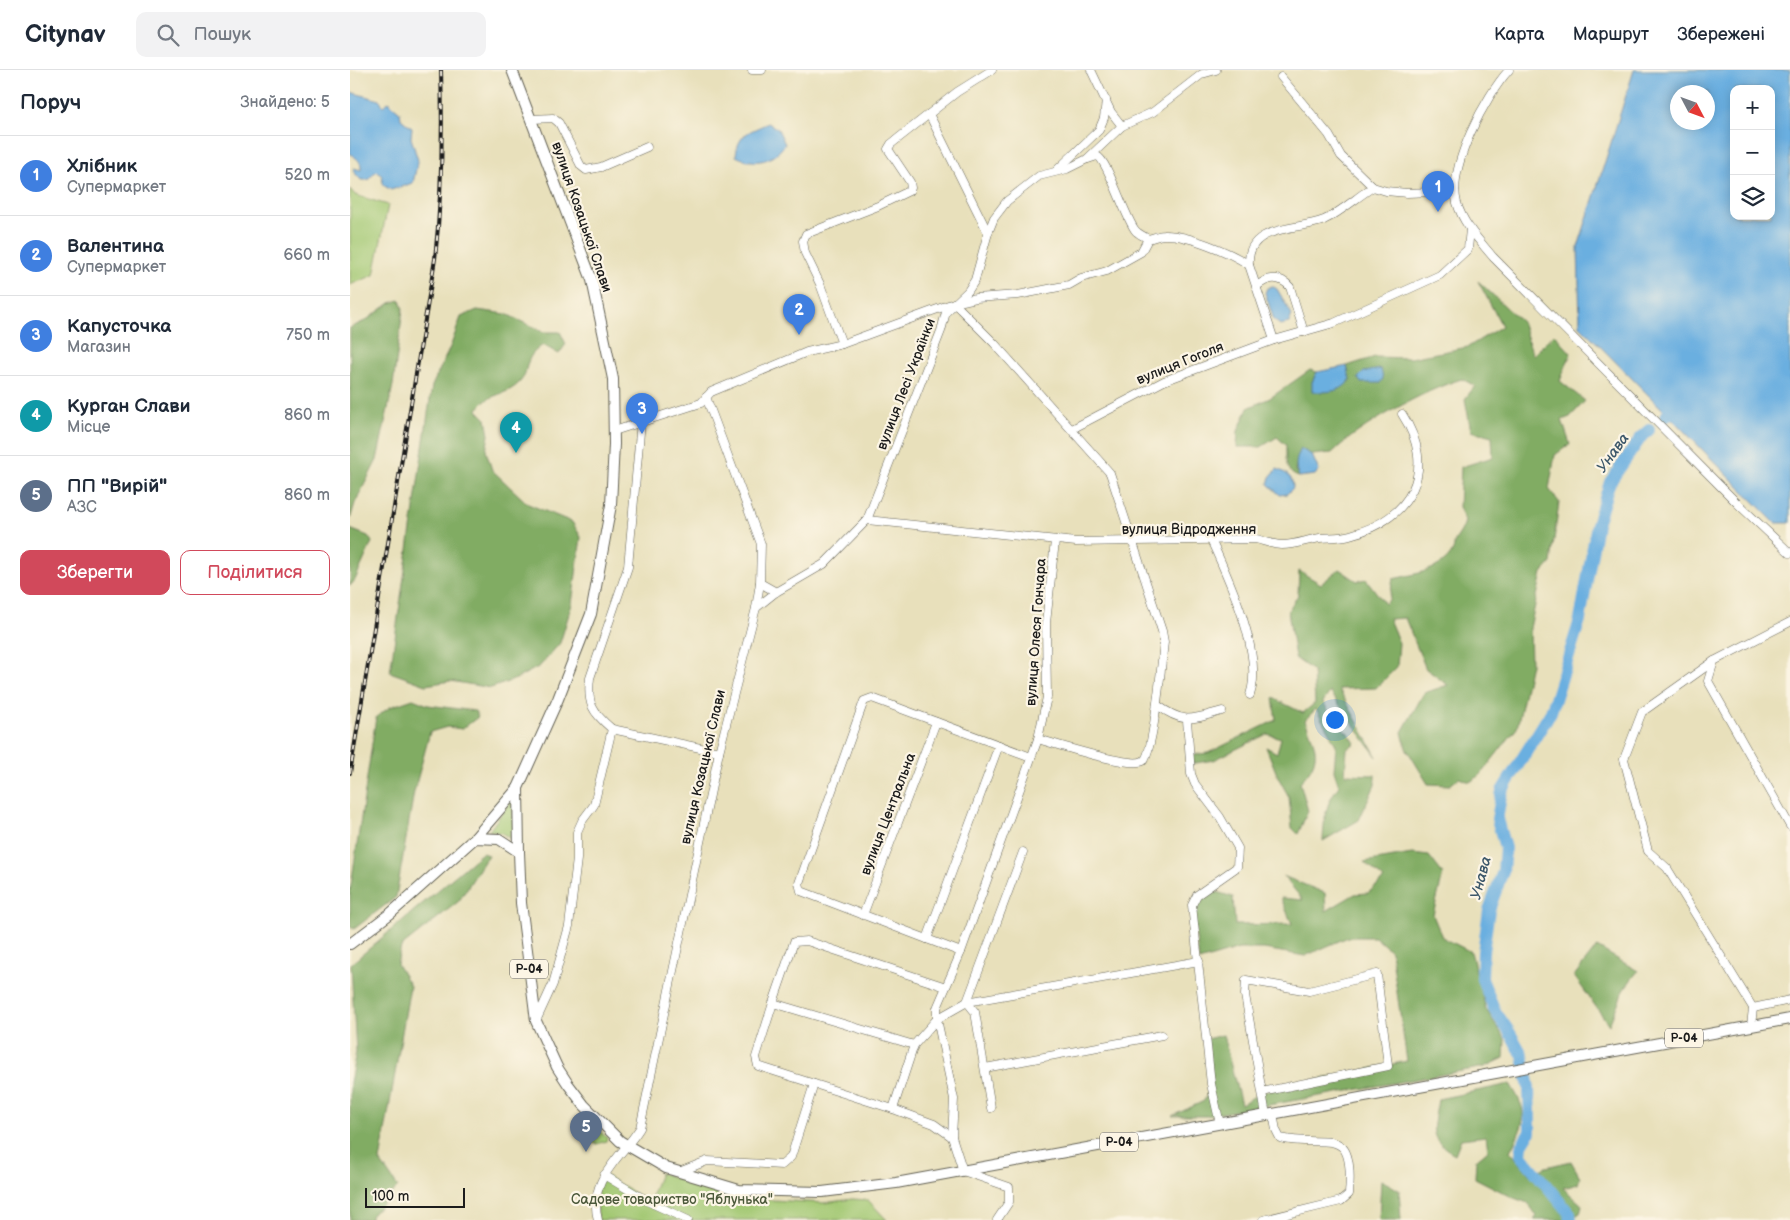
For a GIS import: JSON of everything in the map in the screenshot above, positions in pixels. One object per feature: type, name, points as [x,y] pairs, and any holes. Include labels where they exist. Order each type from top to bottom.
[{"type":"main road","name":"вулиця Козацької Слави","points":[[512,70],[592,280],[613,379],[614,431],[611,505],[591,614],[558,699],[518,788]]},
{"type":"main road","points":[[350,944],[390,913],[474,838],[518,788]]},
{"type":"main road","points":[[518,788],[519,852]]},
{"type":"main road","points":[[474,838],[499,839],[519,852]]},
{"type":"main road","name":"Р-04","points":[[519,852],[521,903],[536,1021],[557,1067],[568,1084],[605,1127],[628,1147],[666,1168],[739,1190],[822,1192],[896,1184],[1790,1019]]},
{"type":"street","points":[[752,70],[762,70]]},
{"type":"street","points":[[842,344],[820,284],[805,253],[803,241],[806,234],[878,206],[909,191],[911,188],[910,182],[888,149],[929,114],[992,70]]},
{"type":"street","points":[[1091,70],[1111,112],[1122,126]]},
{"type":"street","name":"вулиця Лесі Українки","points":[[756,608],[776,592],[824,564],[867,520],[941,332],[946,312],[968,292],[974,280],[994,218],[1018,190],[1039,176],[1056,172],[1087,159],[1122,126],[1153,112],[1202,74],[1216,70]]},
{"type":"street","points":[[1496,70],[1503,77]]},
{"type":"street","points":[[1510,70],[1503,77],[1467,142],[1455,191],[1462,217],[1493,257],[1790,553]]},
{"type":"street","points":[[1281,77],[1329,135],[1341,156],[1373,187],[1386,191],[1455,191]]},
{"type":"street","points":[[1056,172],[1099,130],[1104,118],[1106,100]]},
{"type":"street","points":[[929,114],[988,233]]},
{"type":"street","points":[[532,119],[553,118],[559,123],[581,166],[586,170],[601,167],[647,147]]},
{"type":"street","points":[[1087,159],[1097,156],[1103,161],[1116,194],[1136,231],[1148,239]]},
{"type":"street","points":[[1274,340],[1249,265],[1250,250],[1260,238],[1273,231],[1324,220],[1373,187]]},
{"type":"street","name":"вулиця Гоголя","points":[[1072,429],[1164,381],[1274,340],[1334,323],[1440,275],[1468,249],[1470,229]]},
{"type":"street","points":[[614,431],[701,403],[711,392],[807,352],[842,344],[954,303],[976,298],[1018,296],[1069,285],[1081,278],[1107,271],[1141,252],[1148,239],[1164,235],[1188,240],[1238,258],[1249,265]]},
{"type":"street","points":[[1256,287],[1263,280],[1272,279],[1285,282],[1290,287],[1304,332]]},
{"type":"street","points":[[954,303],[1072,429],[1110,473],[1160,623],[1164,642],[1157,706],[1148,753],[1144,761],[1116,760],[1038,739]]},
{"type":"street","name":"вулиця Козацької Слави","points":[[604,1175],[614,1160],[628,1147],[640,1128],[719,752],[756,608],[760,583],[761,544],[706,397]]},
{"type":"street","name":"вулиця Відродження","points":[[867,520],[1055,541],[1097,543],[1132,540],[1256,539],[1280,545],[1350,535],[1390,516],[1407,502],[1417,474],[1417,447],[1414,432],[1402,414]]},
{"type":"street","points":[[641,421],[628,567],[590,678],[588,694],[595,714],[612,729],[719,752]]},
{"type":"street","points":[[1211,540],[1251,647],[1255,675],[1250,696]]},
{"type":"street","name":"вулиця Олеся Гончара","points":[[937,1019],[937,1008],[961,952],[1038,739],[1047,697],[1046,623],[1055,541]]},
{"type":"street","points":[[760,583],[776,592]]},
{"type":"street","points":[[1751,1026],[1753,1008],[1667,868],[1648,851],[1624,759],[1642,712],[1714,661],[1790,622]]},
{"type":"street","points":[[1714,661],[1708,681],[1790,826]]},
{"type":"street","points":[[961,952],[800,891],[799,882],[864,700],[872,698],[1032,755]]},
{"type":"street","points":[[1157,706],[1187,720],[1222,711]]},
{"type":"street","points":[[1187,720],[1191,774],[1195,784],[1220,817],[1238,848],[1237,867],[1198,895],[1192,905],[1211,1084],[1220,1124]]},
{"type":"street","name":"вулиця Центральна","points":[[863,915],[936,722]]},
{"type":"street","points":[[536,1021],[553,984],[569,926],[577,859],[577,832],[582,821],[594,805],[612,729]]},
{"type":"street","points":[[927,939],[1000,745]]},
{"type":"street","points":[[967,1002],[1023,852]]},
{"type":"street","points":[[946,987],[807,940],[794,942],[772,1003],[756,1057],[758,1066],[934,1124],[952,1138]]},
{"type":"street","points":[[893,1109],[914,1045],[937,1019],[967,1002],[1199,961]]},
{"type":"street","points":[[1262,1092],[1388,1066],[1377,974],[1309,991],[1246,980],[1245,995],[1262,1092],[1269,1115],[1280,1138],[1295,1141],[1333,1140],[1344,1147],[1351,1172],[1350,1194],[1341,1201],[1263,1220]]},
{"type":"street","points":[[1753,1008],[1790,1000]]},
{"type":"street","points":[[967,1002],[975,1012],[992,1108]]},
{"type":"street","points":[[772,1003],[914,1045]]},
{"type":"street","points":[[937,1019],[954,1100],[952,1138],[963,1171],[1009,1187],[1009,1202],[997,1220]]},
{"type":"street","points":[[984,1068],[1162,1034]]},
{"type":"street","points":[[679,1172],[707,1161],[782,1165],[791,1157],[814,1084]]},
{"type":"street","points":[[598,1220],[597,1190],[604,1175],[649,1202],[688,1220]]},
{"type":"green space","points":[[350,189],[355,195],[388,205],[374,275],[350,285]]},
{"type":"green space","points":[[1478,281],[1522,322],[1533,355],[1554,334],[1571,353],[1560,381],[1585,401],[1570,417],[1562,420],[1570,444],[1555,455],[1549,489],[1559,502],[1551,563],[1542,573],[1530,628],[1531,664],[1517,728],[1480,775],[1470,782],[1459,778],[1450,785],[1428,784],[1406,748],[1402,732],[1424,693],[1448,685],[1426,669],[1405,618],[1389,619],[1399,643],[1397,667],[1376,688],[1339,689],[1377,757],[1330,692],[1323,702],[1335,722],[1349,734],[1355,743],[1347,749],[1345,774],[1375,775],[1375,785],[1359,820],[1323,841],[1328,805],[1339,786],[1334,771],[1336,745],[1316,709],[1305,720],[1314,745],[1315,759],[1300,782],[1308,811],[1298,834],[1292,828],[1289,797],[1278,777],[1266,747],[1277,753],[1281,738],[1267,734],[1214,760],[1190,764],[1190,755],[1208,753],[1276,720],[1273,698],[1303,713],[1315,703],[1313,671],[1295,658],[1288,611],[1298,595],[1299,571],[1321,584],[1339,569],[1357,581],[1366,579],[1385,604],[1389,600],[1393,579],[1435,567],[1449,557],[1465,521],[1459,507],[1461,467],[1493,457],[1492,436],[1471,431],[1465,399],[1475,386],[1462,379],[1430,391],[1393,410],[1358,432],[1332,453],[1312,455],[1301,449],[1295,470],[1299,477],[1288,469],[1286,445],[1277,437],[1261,447],[1237,447],[1238,431],[1248,408],[1270,398],[1310,370],[1317,372],[1312,382],[1350,380],[1347,366],[1375,357],[1410,358],[1468,347],[1502,326]]},
{"type":"green space","points":[[400,300],[403,309],[393,385],[377,460],[355,503],[350,520],[350,328],[365,321],[390,303]]},
{"type":"green space","points":[[477,310],[506,314],[543,332],[560,332],[566,344],[559,354],[543,345],[536,350],[529,360],[525,374],[519,383],[508,391],[487,400],[477,410],[486,419],[489,435],[486,451],[492,470],[528,504],[572,522],[581,537],[572,604],[560,643],[540,666],[516,679],[491,688],[450,681],[426,685],[390,672],[432,386],[451,345],[461,317]]},
{"type":"green space","points":[[350,529],[368,536],[372,542],[355,580],[350,586]]},
{"type":"green space","points":[[413,699],[428,705],[475,711],[478,717],[462,729],[447,727],[430,732],[414,792],[396,897],[354,929],[350,927],[350,892],[376,717],[390,707]]},
{"type":"green space","points":[[512,799],[516,842],[502,833],[489,831]]},
{"type":"green space","points":[[482,853],[488,855],[459,901],[401,947],[397,964],[410,986],[380,1161],[398,1187],[371,1216],[371,1220],[350,1220],[350,1083],[356,1052],[351,964]]},
{"type":"green space","points":[[1412,854],[1429,856],[1443,874],[1433,915],[1442,937],[1471,952],[1486,1009],[1505,1039],[1504,1058],[1485,1067],[1206,1116],[1172,1116],[1204,1101],[1211,1084],[1206,1039],[1223,1035],[1241,1104],[1262,1092],[1407,1061],[1391,951],[1375,937],[1348,937],[1305,956],[1264,949],[1239,949],[1199,961],[1192,905],[1207,889],[1233,897],[1235,925],[1292,924],[1281,898],[1303,900],[1283,876],[1325,893],[1326,911],[1355,894],[1368,893],[1384,879],[1364,862]]},
{"type":"green space","points":[[1597,947],[1638,971],[1624,989],[1609,1025],[1574,976]]},
{"type":"green space","points":[[1510,1084],[1520,1102],[1523,1117],[1519,1132],[1510,1151],[1530,1175],[1546,1167],[1571,1161],[1580,1177],[1578,1184],[1563,1188],[1582,1205],[1580,1213],[1569,1220],[1534,1220],[1537,1216],[1528,1203],[1475,1178],[1476,1160],[1488,1150],[1486,1136],[1461,1139],[1455,1154],[1439,1143],[1435,1137],[1434,1125],[1438,1099]]},
{"type":"green space","points":[[588,1120],[607,1138],[606,1141],[597,1144],[590,1142],[585,1135],[585,1122]]},
{"type":"green space","name":"Садове товариство \"Яблунька\"","points":[[660,1173],[737,1198],[824,1203],[852,1199],[868,1200],[887,1220],[598,1220],[597,1190],[604,1175],[649,1202]]},
{"type":"green space","points":[[1381,1180],[1399,1190],[1401,1220],[1379,1220]]},
{"type":"water","points":[[1634,70],[1790,70],[1790,523],[1775,523],[1580,326],[1578,247]]},
{"type":"water","points":[[350,92],[380,100],[383,106],[388,102],[400,112],[401,119],[412,128],[411,138],[418,160],[413,183],[391,190],[383,185],[382,176],[376,171],[368,180],[361,180],[353,171],[354,168],[361,170],[361,165],[350,154]]},
{"type":"water","points":[[768,123],[778,129],[785,144],[780,150],[769,158],[757,161],[750,161],[736,156],[739,142],[742,138],[750,131]]},
{"type":"water","points":[[1272,286],[1277,289],[1292,315],[1289,323],[1280,325],[1274,320],[1265,293],[1267,288]]},
{"type":"water","points":[[1347,366],[1350,380],[1338,390],[1312,392],[1312,382],[1317,372]]},
{"type":"water","points":[[1381,369],[1383,379],[1380,383],[1361,383],[1358,378],[1364,372]]},
{"type":"water","points":[[1301,449],[1312,455],[1319,471],[1315,475],[1299,477],[1296,463]]},
{"type":"water","points":[[1277,469],[1286,474],[1292,481],[1293,488],[1287,494],[1280,495],[1268,484],[1270,477]]},
{"type":"waterway","name":"Унава","points":[[1665,417],[1680,403]]},
{"type":"waterway","name":"Унава","points":[[1571,1220],[1570,1214],[1521,1155],[1522,1145],[1530,1132],[1529,1088],[1523,1056],[1495,1011],[1482,979],[1483,952],[1489,910],[1503,871],[1505,848],[1497,819],[1502,791],[1551,712],[1580,620],[1597,524],[1610,482],[1642,436],[1649,430]]},
{"type":"railway","points":[[350,773],[435,259],[441,164],[441,70]]},
{"type":"place","name":"Хлібник","points":[[1438,212]]},
{"type":"place","name":"Валентина","points":[[799,335]]},
{"type":"place","name":"Капусточка","points":[[642,434]]},
{"type":"place","name":"Курган Слави","points":[[516,453]]},
{"type":"place","name":"ПП \"Вирій\"","points":[[586,1152]]}]
